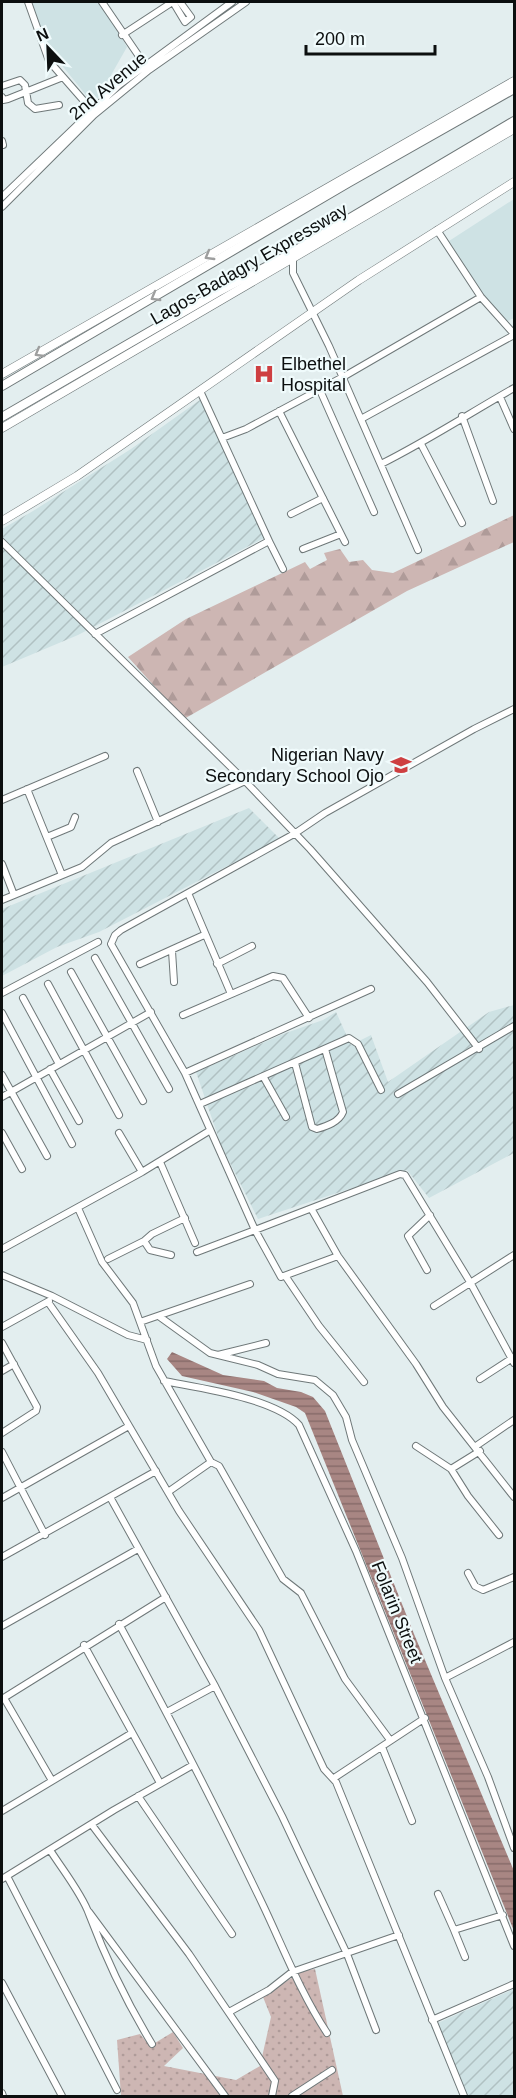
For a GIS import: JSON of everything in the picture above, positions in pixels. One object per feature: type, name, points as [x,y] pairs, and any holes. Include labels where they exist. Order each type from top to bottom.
[{"type":"highway","name":"Lagos-Badagry Expressway","points":[[2,386],[348,183],[514,89]]},
{"type":"highway","name":"Lagos-Badagry Expressway","points":[[2,417],[218,292],[279,260],[514,121]]},
{"type":"main road","name":"Lagos-Badagry Expressway","points":[[2,374],[514,81]]},
{"type":"main road","name":"Lagos-Badagry Expressway","points":[[2,428],[514,129]]},
{"type":"main road","points":[[2,523],[77,476],[437,230],[514,182]]},
{"type":"street","points":[[28,2],[45,53],[91,109]]},
{"type":"street","points":[[102,2],[147,68]]},
{"type":"street","points":[[122,34],[172,2],[185,22],[191,17],[180,2]]},
{"type":"street","name":"2nd Avenue","points":[[2,197],[91,109],[232,2]]},
{"type":"street","name":"2nd Avenue","points":[[2,207],[94,115],[147,68],[246,2]]},
{"type":"street","points":[[2,100],[63,77]]},
{"type":"street","points":[[2,86],[20,80],[27,91],[28,103],[35,109],[59,105]]},
{"type":"street","points":[[361,419],[514,335],[481,297],[437,230]]},
{"type":"street","points":[[292,259],[293,273],[343,377],[418,550]]},
{"type":"street","points":[[279,266],[293,273]]},
{"type":"street","points":[[222,438],[246,429],[343,377],[481,297]]},
{"type":"street","points":[[319,388],[374,512]]},
{"type":"street","points":[[381,464],[421,444],[462,417],[514,388]]},
{"type":"street","points":[[200,393],[250,505],[283,569]]},
{"type":"street","points":[[500,396],[514,429]]},
{"type":"street","points":[[279,411],[345,542]]},
{"type":"street","points":[[462,417],[493,501]]},
{"type":"street","points":[[421,444],[462,523]]},
{"type":"street","points":[[291,514],[323,498]]},
{"type":"street","points":[[303,549],[341,534]]},
{"type":"street","points":[[95,634],[269,541]]},
{"type":"street","points":[[2,542],[245,781],[411,963],[479,1049]]},
{"type":"street","points":[[338,1256],[286,1277],[279,1276],[209,1131],[200,1104],[185,1073],[113,949],[112,939],[121,930],[294,834],[325,813],[514,709]]},
{"type":"street","points":[[2,800],[105,756]]},
{"type":"street","points":[[137,771],[158,822]]},
{"type":"street","points":[[2,900],[89,863],[111,843],[245,781]]},
{"type":"street","points":[[27,789],[62,875]]},
{"type":"street","points":[[47,837],[71,827],[75,817]]},
{"type":"street","points":[[2,864],[14,895]]},
{"type":"street","points":[[188,893],[231,994]]},
{"type":"street","points":[[140,964],[204,935]]},
{"type":"street","points":[[2,993],[98,942]]},
{"type":"street","points":[[217,964],[252,946]]},
{"type":"street","points":[[172,951],[174,982]]},
{"type":"street","points":[[95,958],[169,1089]]},
{"type":"street","points":[[71,972],[109,1036],[143,1101]]},
{"type":"street","points":[[183,1015],[273,976],[283,978],[309,1017]]},
{"type":"street","points":[[48,984],[119,1115]]},
{"type":"street","points":[[185,1073],[371,989]]},
{"type":"street","points":[[24,998],[59,1064]]},
{"type":"street","points":[[2,1097],[151,1012]]},
{"type":"street","points":[[2,1013],[72,1144]]},
{"type":"street","points":[[398,1094],[479,1049],[514,1026]]},
{"type":"street","points":[[200,1104],[349,1038],[354,1039],[381,1090]]},
{"type":"street","points":[[295,1063],[312,1127],[324,1128],[339,1118],[343,1112],[325,1049]]},
{"type":"street","points":[[50,1070],[79,1121]]},
{"type":"street","points":[[2,1075],[47,1156]]},
{"type":"street","points":[[263,1076],[286,1117]]},
{"type":"street","points":[[2,1249],[160,1162],[209,1131]]},
{"type":"street","points":[[2,1132],[22,1169]]},
{"type":"street","points":[[119,1133],[142,1172]]},
{"type":"street","points":[[160,1162],[195,1243]]},
{"type":"street","points":[[197,1252],[312,1210],[400,1174],[409,1178],[514,1360],[480,1379]]},
{"type":"street","points":[[78,1208],[102,1262],[128,1296],[164,1382],[211,1462],[219,1466],[283,1579],[301,1593],[345,1679],[390,1740]]},
{"type":"street","points":[[312,1210],[338,1256],[416,1364],[443,1407],[478,1448],[514,1497]]},
{"type":"street","points":[[427,1270],[408,1236],[430,1215]]},
{"type":"street","points":[[108,1259],[185,1218]]},
{"type":"street","points":[[144,1241],[150,1250],[171,1255]]},
{"type":"street","points":[[435,1306],[514,1255]]},
{"type":"street","points":[[2,1275],[52,1296],[128,1335],[147,1340]]},
{"type":"street","points":[[286,1277],[363,1382]]},
{"type":"street","points":[[140,1322],[160,1317],[250,1284]]},
{"type":"street","points":[[2,1327],[48,1302],[52,1296]]},
{"type":"street","points":[[48,1302],[98,1372],[168,1492],[259,1630],[328,1776],[334,1778],[464,2097]]},
{"type":"street","points":[[160,1317],[200,1347],[282,1375],[315,1380],[333,1395],[346,1417],[352,1440],[402,1558],[445,1678],[488,1777],[514,1848]]},
{"type":"street","points":[[2,1343],[37,1409],[2,1433]]},
{"type":"street","points":[[218,1355],[266,1343]]},
{"type":"street","points":[[2,1371],[14,1364]]},
{"type":"street","name":"Folarin Street","points":[[164,1382],[236,1395],[286,1414],[299,1425],[356,1551],[425,1718],[514,1946]]},
{"type":"street","points":[[452,1469],[514,1420]]},
{"type":"street","points":[[2,1498],[129,1426]]},
{"type":"street","points":[[416,1446],[452,1469],[468,1496],[499,1535]]},
{"type":"street","points":[[2,1452],[45,1534]]},
{"type":"street","points":[[168,1492],[211,1462]]},
{"type":"street","points":[[2,1557],[156,1471]]},
{"type":"street","points":[[110,1497],[215,1686],[282,1816],[347,1954],[376,2030]]},
{"type":"street","points":[[2,1626],[138,1549]]},
{"type":"street","points":[[468,1573],[475,1586],[483,1590],[514,1577]]},
{"type":"street","points":[[51,1779],[3,1698],[119,1624],[166,1597]]},
{"type":"street","points":[[119,1624],[167,1712],[262,1902],[292,1972],[327,2033]]},
{"type":"street","points":[[445,1678],[514,1642]]},
{"type":"street","points":[[84,1646],[160,1783]]},
{"type":"street","points":[[167,1712],[215,1686]]},
{"type":"street","points":[[334,1778],[425,1718]]},
{"type":"street","points":[[2,1810],[132,1732]]},
{"type":"street","points":[[382,1747],[412,1821]]},
{"type":"street","points":[[117,2090],[4,1877],[193,1765]]},
{"type":"street","points":[[138,1796],[232,1934]]},
{"type":"street","points":[[92,1825],[272,2074],[275,2085],[272,2097]]},
{"type":"street","points":[[50,1850],[89,1912],[225,2097]]},
{"type":"street","points":[[438,1894],[465,1957]]},
{"type":"street","points":[[89,1912],[93,1929],[118,1982],[152,2044]]},
{"type":"street","points":[[454,1930],[503,1916]]},
{"type":"street","points":[[229,2012],[269,1990],[292,1972],[399,1935]]},
{"type":"street","points":[[2,1983],[5,1998],[62,2097]]},
{"type":"street","points":[[432,2020],[514,1984]]},
{"type":"street","points":[[292,2097],[332,2070]]},
{"type":"shaded area","points":[[31,2],[101,2],[127,47],[94,105],[43,42]]},
{"type":"shaded area","points":[[514,199],[514,318],[506,322],[495,312],[449,241]]},
{"type":"shaded area","points":[[204,397],[264,538],[78,635],[2,667],[2,529],[131,449]]},
{"type":"shaded area","points":[[249,808],[280,839],[99,932],[57,947],[2,976],[2,909]]},
{"type":"shaded area","points":[[514,1005],[514,1153],[429,1198],[407,1170],[258,1219],[221,1145],[196,1072],[283,1034],[323,1020],[336,1012],[351,1045],[371,1035],[388,1082],[489,1012]]},
{"type":"shaded area","points":[[172,1352],[223,1375],[264,1381],[277,1388],[301,1392],[313,1397],[325,1411],[414,1634],[514,1871],[514,1931],[305,1413],[296,1407],[253,1392],[182,1376],[167,1359]]},
{"type":"shaded area","points":[[514,1989],[514,2096],[460,2096],[431,2026]]},
{"type":"green space","points":[[514,515],[514,542],[407,591],[184,719],[128,657],[186,619],[305,562],[310,569],[327,560],[324,553],[340,549],[349,562],[363,560],[372,570],[393,573]]},
{"type":"green space","points":[[315,1969],[343,2096],[121,2096],[117,2040],[140,2034],[150,2046],[173,2032],[183,2048],[164,2066],[236,2080],[260,2066],[271,2017],[263,1997],[302,1971]]},
{"type":"place","name":"Elbethel Hospital","points":[[264,374]]},
{"type":"place","name":"Nigerian Navy Secondary School Ojo","points":[[401,765]]}]
